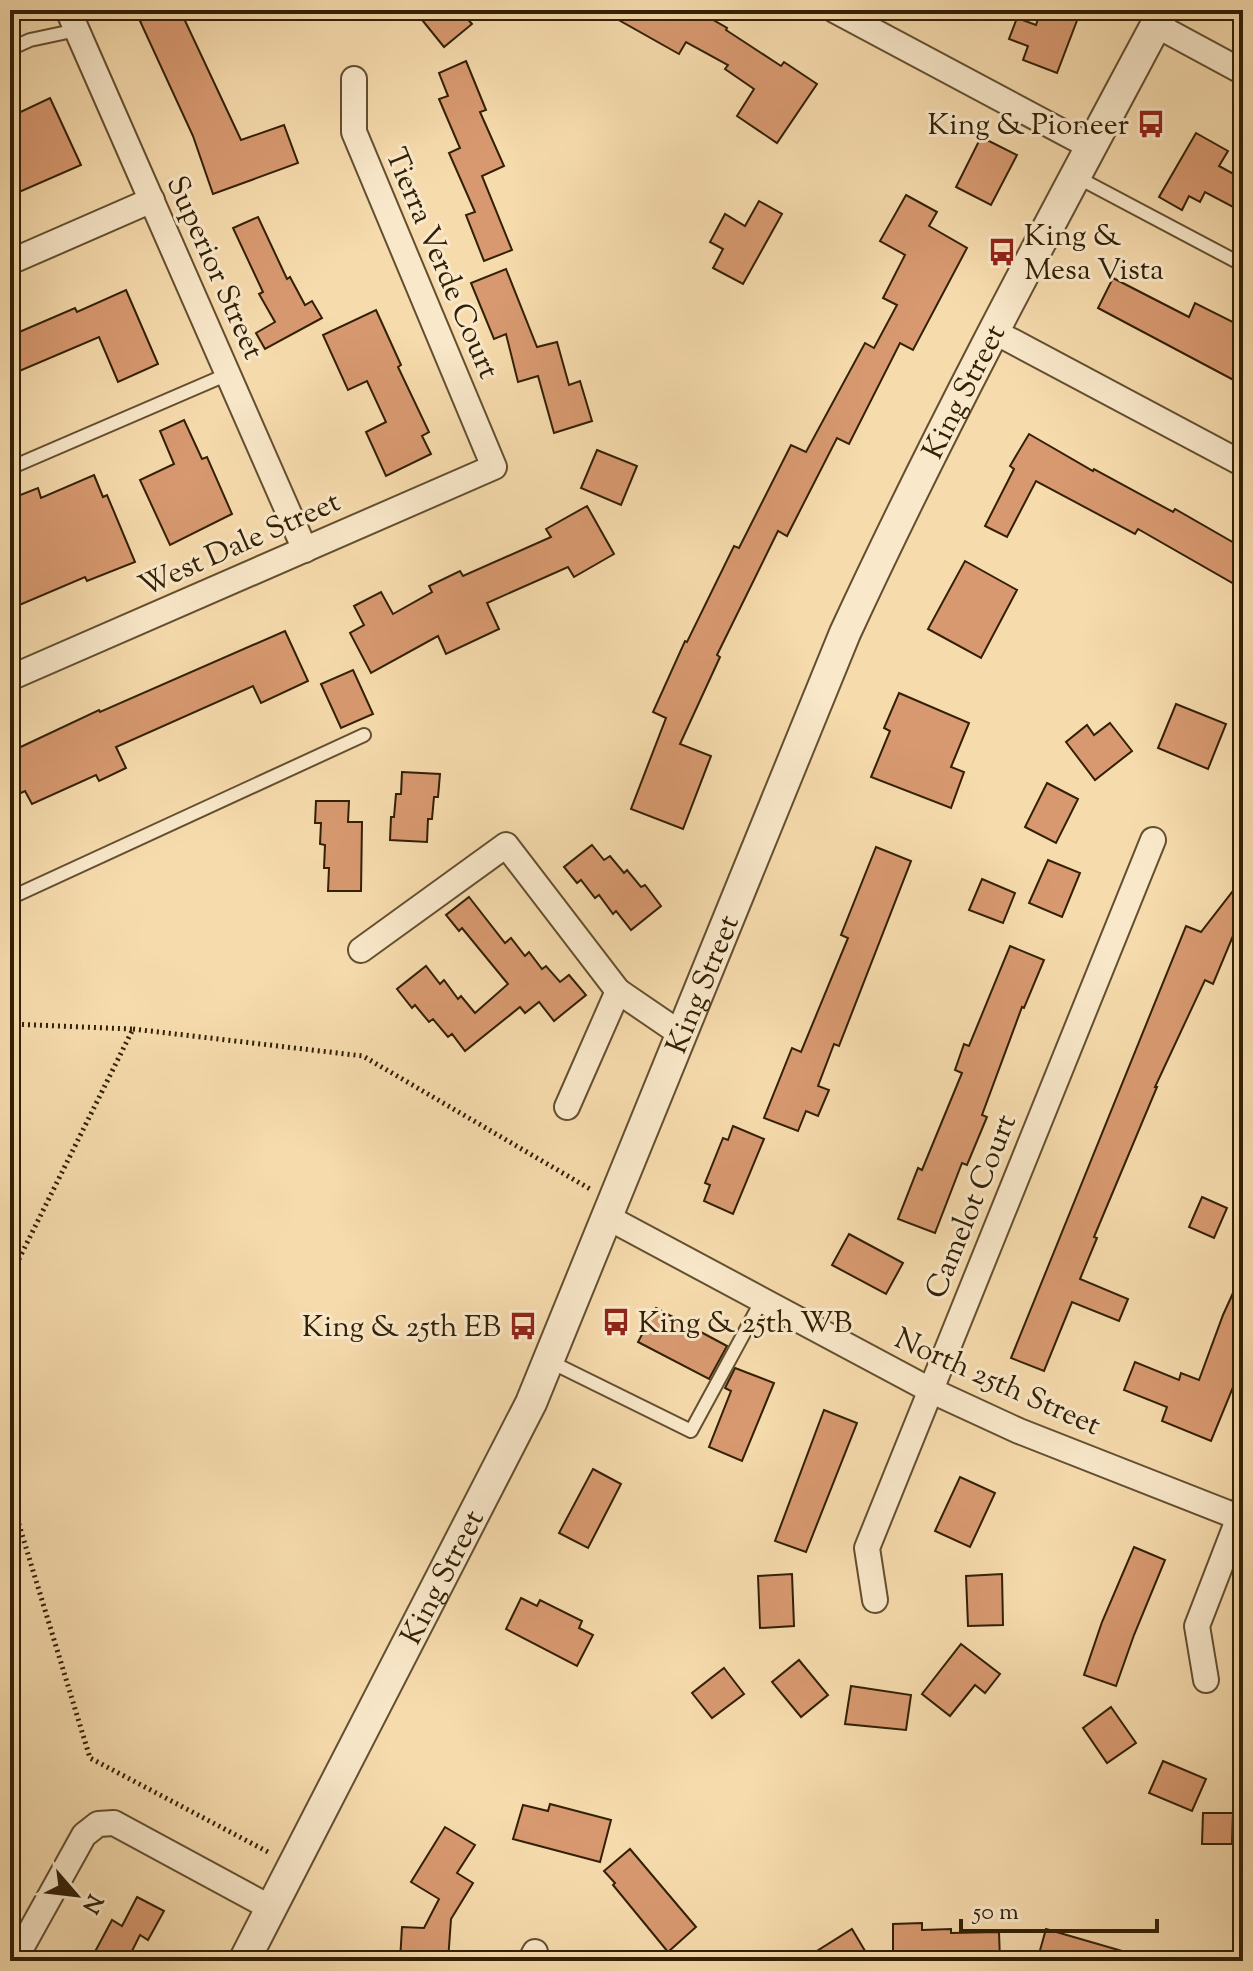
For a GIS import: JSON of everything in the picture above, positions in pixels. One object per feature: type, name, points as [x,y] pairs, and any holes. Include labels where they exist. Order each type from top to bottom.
[{"type":"street","points":[[834,10],[1091,147]]},
{"type":"street","points":[[1160,18],[1243,72]]},
{"type":"street","name":"King Street","points":[[244,1961],[531,1403],[845,633],[901,512],[1160,18]]},
{"type":"street","name":"Superior Street","points":[[73,20],[305,550]]},
{"type":"street","name":"Tierra Verde Court","points":[[354,79],[354,132],[494,467]]},
{"type":"street","points":[[10,262],[152,200]]},
{"type":"street","points":[[995,332],[1243,464]]},
{"type":"street","name":"West Dale Street","points":[[10,678],[494,467]]},
{"type":"street","name":"Camelot Court","points":[[875,1600],[867,1548],[1153,840]]},
{"type":"street","points":[[361,950],[506,845],[618,991],[681,1034]]},
{"type":"street","points":[[567,1107],[618,991]]},
{"type":"street","name":"North 25th Street","points":[[610,1210],[762,1300],[930,1390],[1019,1431],[1242,1515]]},
{"type":"street","points":[[1206,1680],[1197,1626],[1242,1515]]},
{"type":"street","points":[[14,1961],[84,1835],[98,1824],[114,1823],[271,1908]]},
{"type":"lane","points":[[10,49],[73,20]]},
{"type":"lane","points":[[1075,176],[1243,265]]},
{"type":"lane","points":[[10,468],[228,374]]},
{"type":"lane","points":[[10,898],[364,735]]},
{"type":"lane","points":[[549,1361],[691,1431],[762,1300]]},
{"type":"path","points":[[10,1024],[133,1029],[363,1056],[610,1210]]},
{"type":"path","points":[[10,1277],[133,1029]]},
{"type":"path","points":[[10,1495],[90,1758],[292,1865]]},
{"type":"building","points":[[164,10],[180,10],[241,140],[284,125],[298,163],[213,194],[193,136],[140,21]]},
{"type":"building","points":[[414,10],[460,10],[472,24],[444,47]]},
{"type":"building","points":[[601,10],[696,10],[781,66],[784,62],[817,84],[777,143],[737,116],[754,89],[725,69],[728,65],[686,42],[679,54]]},
{"type":"building","points":[[1041,10],[1081,10],[1057,73],[1023,60],[1028,46],[1009,39],[1017,18],[1036,25]]},
{"type":"building","points":[[466,61],[486,110],[480,112],[504,166],[482,176],[512,250],[484,261],[466,215],[475,212],[449,153],[460,148],[439,99],[448,96],[439,73]]},
{"type":"building","points":[[50,98],[81,165],[10,196],[10,117]]},
{"type":"building","points":[[1196,133],[1228,151],[1219,166],[1243,179],[1243,189],[1233,207],[1205,192],[1200,202],[1189,196],[1182,210],[1159,197]]},
{"type":"building","points":[[981,137],[1017,155],[991,205],[956,187]]},
{"type":"building","points":[[906,195],[937,212],[929,226],[967,248],[913,350],[900,343],[849,444],[837,438],[787,536],[778,531],[717,655],[720,657],[680,744],[711,756],[683,829],[631,809],[666,718],[653,712],[734,546],[739,548],[791,445],[806,452],[865,343],[874,348],[897,305],[883,298],[905,255],[880,241]]},
{"type":"building","points":[[759,201],[782,214],[743,284],[713,268],[723,249],[710,242],[725,214],[745,226]]},
{"type":"building","points":[[258,217],[287,279],[290,277],[305,305],[312,301],[322,318],[265,349],[256,333],[275,322],[259,294],[263,292],[233,228]]},
{"type":"building","points":[[506,269],[537,347],[557,342],[569,385],[580,381],[592,421],[554,433],[538,376],[518,382],[506,334],[494,339],[471,283]]},
{"type":"building","points":[[1113,278],[1189,317],[1195,303],[1243,327],[1243,385],[1098,308]]},
{"type":"building","points":[[126,290],[158,364],[118,382],[99,337],[10,375],[10,336]]},
{"type":"building","points":[[376,310],[401,365],[398,367],[429,432],[422,436],[431,454],[386,476],[366,432],[386,422],[367,381],[348,390],[323,335]]},
{"type":"building","points":[[184,420],[202,459],[207,457],[232,514],[170,545],[140,480],[174,464],[160,431]]},
{"type":"building","points":[[1029,434],[1093,471],[1173,512],[1175,509],[1243,548],[1243,589],[1138,529],[1135,534],[1036,481],[1007,537],[985,526],[1014,469],[1010,466]]},
{"type":"building","points":[[597,450],[637,466],[621,505],[581,488]]},
{"type":"building","points":[[94,475],[103,497],[107,495],[135,562],[87,581],[85,577],[10,609],[10,524],[18,522],[10,499],[38,488],[41,498]]},
{"type":"building","points":[[587,506],[614,554],[574,577],[568,567],[487,603],[499,629],[446,654],[438,636],[371,673],[350,633],[364,625],[354,606],[381,592],[393,614],[432,592],[429,586],[460,571],[463,576],[551,537],[546,529]]},
{"type":"building","points":[[965,561],[1017,590],[981,658],[928,629]]},
{"type":"building","points":[[285,631],[308,681],[261,703],[253,686],[116,747],[126,768],[99,781],[96,775],[32,804],[25,791],[10,798],[10,752],[99,710]]},
{"type":"building","points":[[353,670],[373,714],[341,728],[321,684]]},
{"type":"building","points":[[899,693],[969,723],[951,767],[964,772],[951,808],[871,777],[890,731],[884,728]]},
{"type":"building","points":[[1176,704],[1226,724],[1208,769],[1158,748]]},
{"type":"building","points":[[1110,723],[1132,751],[1095,780],[1066,742],[1087,725],[1094,735]]},
{"type":"building","points":[[402,772],[440,774],[438,797],[434,797],[432,819],[428,819],[427,842],[390,840],[391,817],[394,817],[396,794],[401,794]]},
{"type":"building","points":[[1047,783],[1078,799],[1056,843],[1025,827]]},
{"type":"building","points":[[316,801],[349,801],[348,822],[362,822],[361,891],[328,891],[329,868],[324,868],[325,845],[320,844],[321,823],[315,823]]},
{"type":"building","points":[[592,845],[604,860],[610,856],[624,873],[627,870],[641,887],[645,885],[661,906],[631,930],[616,911],[613,914],[599,895],[595,898],[581,880],[577,883],[564,867]]},
{"type":"building","points":[[876,847],[911,861],[839,1046],[834,1044],[818,1086],[829,1090],[818,1116],[806,1111],[798,1131],[764,1118],[792,1048],[801,1052],[848,938],[841,935]]},
{"type":"building","points":[[1048,860],[1080,873],[1062,917],[1029,903]]},
{"type":"building","points":[[1243,878],[1243,912],[1213,984],[1205,980],[1155,1087],[1080,1279],[1128,1299],[1119,1321],[1072,1302],[1044,1371],[1011,1358],[1186,926],[1201,932]]},
{"type":"building","points":[[982,879],[1015,893],[1003,923],[969,910]]},
{"type":"building","points":[[469,897],[505,943],[511,938],[525,956],[529,952],[542,969],[546,966],[560,982],[569,975],[586,995],[554,1021],[539,1002],[525,1013],[520,1007],[465,1051],[452,1034],[448,1037],[433,1019],[429,1022],[415,1005],[412,1008],[397,989],[426,966],[440,984],[444,980],[458,999],[461,996],[475,1013],[508,984],[462,928],[459,931],[446,915]]},
{"type":"building","points":[[1010,946],[1044,960],[1022,1007],[982,1115],[987,1117],[967,1165],[962,1163],[935,1233],[898,1219],[962,1073],[955,1070],[964,1044],[969,1046]]},
{"type":"building","points":[[733,1126],[764,1139],[733,1214],[704,1201],[710,1185],[705,1183],[723,1138],[728,1140]]},
{"type":"building","points":[[1202,1197],[1227,1208],[1214,1238],[1189,1227]]},
{"type":"building","points":[[849,1234],[903,1263],[886,1294],[832,1265]]},
{"type":"building","points":[[1243,1271],[1243,1377],[1238,1375],[1211,1441],[1162,1421],[1167,1407],[1124,1390],[1135,1362],[1179,1380],[1181,1373],[1199,1380]]},
{"type":"building","points":[[656,1308],[727,1346],[709,1379],[638,1342]]},
{"type":"building","points":[[735,1368],[774,1383],[742,1461],[709,1447],[731,1391],[725,1388]]},
{"type":"building","points":[[824,1410],[857,1423],[806,1552],[775,1541]]},
{"type":"building","points":[[593,1469],[621,1484],[588,1548],[559,1533]]},
{"type":"building","points":[[960,1477],[995,1493],[970,1547],[935,1531]]},
{"type":"building","points":[[1134,1547],[1165,1560],[1116,1686],[1084,1675],[1102,1622]]},
{"type":"building","points":[[792,1574],[794,1626],[760,1628],[758,1576]]},
{"type":"building","points":[[1002,1574],[1003,1625],[968,1626],[966,1576]]},
{"type":"building","points":[[521,1598],[537,1606],[540,1600],[582,1621],[579,1628],[593,1635],[577,1666],[506,1629]]},
{"type":"building","points":[[961,1644],[1000,1674],[985,1693],[975,1685],[950,1716],[922,1694]]},
{"type":"building","points":[[799,1660],[828,1695],[801,1717],[772,1682]]},
{"type":"building","points":[[724,1668],[744,1694],[712,1718],[692,1693]]},
{"type":"building","points":[[851,1686],[911,1695],[906,1730],[845,1724]]},
{"type":"building","points":[[1111,1707],[1136,1743],[1107,1763],[1083,1728]]},
{"type":"building","points":[[1163,1761],[1206,1779],[1192,1811],[1149,1793]]},
{"type":"building","points":[[550,1804],[611,1820],[600,1862],[513,1839],[523,1805],[548,1811]]},
{"type":"building","points":[[1203,1813],[1233,1813],[1232,1844],[1202,1844]]},
{"type":"building","points":[[445,1827],[475,1845],[457,1873],[473,1883],[451,1919],[448,1961],[400,1961],[402,1927],[424,1928],[439,1899],[411,1882]]},
{"type":"building","points":[[630,1849],[696,1927],[668,1952],[604,1871]]},
{"type":"building","points":[[137,1897],[164,1911],[148,1940],[140,1935],[127,1961],[90,1961],[112,1920],[122,1926]]},
{"type":"building","points":[[922,1923],[922,1930],[999,1932],[1000,1961],[893,1961],[893,1924]]},
{"type":"building","points":[[852,1929],[871,1961],[801,1961]]},
{"type":"building","points":[[1046,1929],[1136,1955],[1136,1961],[1037,1961]]},
{"type":"place","name":"King & Pioneer","points":[[1151,124]]},
{"type":"place","name":"King & Mesa Vista","points":[[1002,252]]},
{"type":"place","name":"King & 25th WB","points":[[616,1322]]},
{"type":"place","name":"King & 25th EB","points":[[523,1326]]}]
